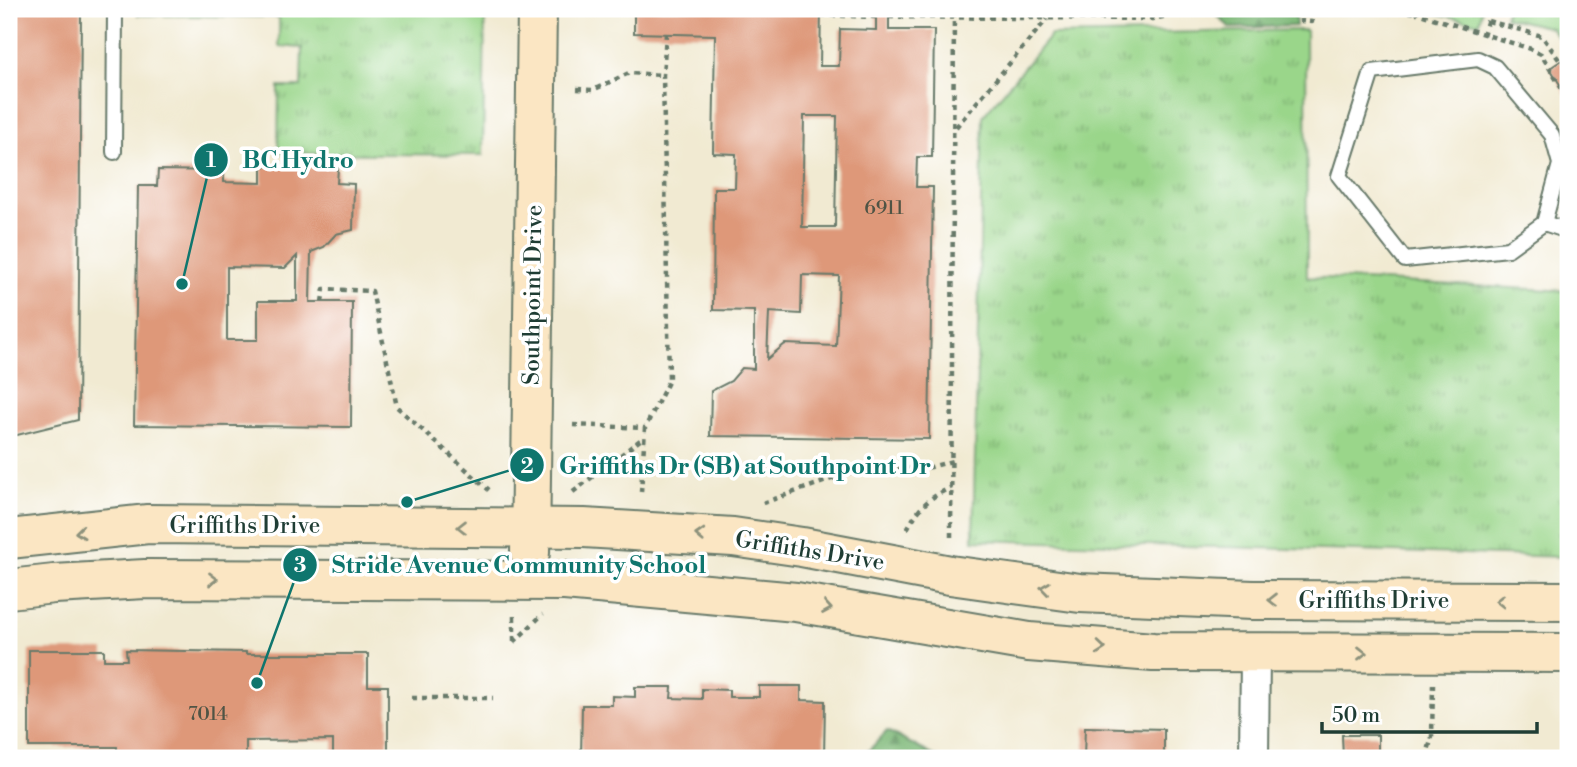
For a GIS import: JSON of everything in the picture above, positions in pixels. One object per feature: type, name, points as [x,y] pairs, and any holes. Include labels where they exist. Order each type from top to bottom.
[{"type":"main road","name":"Southpoint Drive","points":[[528,603],[537,9]]},
{"type":"main road","name":"Griffiths Drive","points":[[9,539],[148,524],[584,528],[733,537],[950,575],[1080,593],[1254,600],[1568,601]]},
{"type":"main road","points":[[9,589],[145,579],[528,603],[565,581],[796,602],[1029,642],[1153,652],[1568,653]]},
{"type":"street","points":[[1254,758],[1255,653]]},
{"type":"lane","points":[[114,152],[115,9]]},
{"type":"lane","points":[[1478,59],[1495,66],[1552,135],[1560,164],[1544,223],[1508,249],[1405,260],[1339,176],[1373,72],[1478,59]]},
{"type":"lane","points":[[1544,223],[1568,231]]},
{"type":"path","points":[[951,537],[954,9]]},
{"type":"path","points":[[889,17],[1152,19],[1205,9]]},
{"type":"path","points":[[1301,9],[1301,21],[1312,22],[1312,9]]},
{"type":"path","points":[[1389,9],[1417,11],[1484,32],[1541,54],[1568,99]]},
{"type":"path","points":[[1484,32],[1491,9]]},
{"type":"path","points":[[821,15],[876,17]]},
{"type":"path","points":[[954,129],[1048,19]]},
{"type":"path","points":[[1488,20],[1542,36],[1560,61]]},
{"type":"path","points":[[641,492],[645,428],[669,380],[663,75],[666,34]]},
{"type":"path","points":[[1541,54],[1549,48]]},
{"type":"path","points":[[577,89],[593,90],[629,73],[663,75]]},
{"type":"path","points":[[322,302],[324,289],[372,291],[397,407],[489,490]]},
{"type":"path","points":[[573,425],[645,428]]},
{"type":"path","points":[[573,492],[644,437]]},
{"type":"path","points":[[763,503],[852,472],[931,467],[952,461]]},
{"type":"path","points":[[907,529],[930,497],[952,487]]},
{"type":"path","points":[[528,603],[514,642],[528,603]]},
{"type":"path","points":[[1426,758],[1432,737],[1433,676]]},
{"type":"path","points":[[412,698],[493,698]]},
{"type":"green space","points":[[139,9],[485,9],[483,155],[278,153],[279,87],[301,87],[302,48],[279,46],[279,17],[138,15]]},
{"type":"green space","points":[[1001,9],[1169,9],[1157,11]]},
{"type":"green space","points":[[1242,9],[1295,9],[1296,26],[1230,28],[1218,16]]},
{"type":"green space","points":[[1416,9],[1482,9],[1479,23]]},
{"type":"green space","points":[[1507,9],[1568,9],[1568,51],[1551,28],[1505,17]]},
{"type":"green space","points":[[1306,30],[1307,277],[1568,291],[1568,557],[973,540],[983,116],[1051,35]]},
{"type":"green space","points":[[887,731],[938,758],[862,758]]},
{"type":"building","points":[[9,9],[81,9],[78,420],[9,437]]},
{"type":"building","points":[[634,9],[821,9],[820,66],[839,66],[840,29],[876,30],[876,9],[889,9],[889,30],[934,30],[932,157],[917,157],[916,187],[933,187],[929,439],[710,436],[711,391],[731,381],[742,368],[754,369],[754,311],[713,310],[714,188],[735,188],[736,154],[713,153],[715,35],[634,33]],"holes":[[[804,116],[837,116],[835,227],[802,227]],[[802,275],[839,276],[836,346],[785,344],[767,359],[769,312],[801,314]]]},
{"type":"building","points":[[1568,56],[1568,98],[1550,68]]},
{"type":"building","points":[[262,166],[338,168],[337,183],[354,184],[353,230],[336,234],[324,247],[311,252],[310,302],[352,302],[351,427],[134,425],[138,186],[157,186],[158,170],[224,171],[224,182],[262,183]],"holes":[[[297,256],[297,301],[258,301],[258,340],[227,340],[227,267],[285,268]]]},
{"type":"building","points":[[29,650],[104,650],[104,660],[127,660],[126,650],[368,654],[368,686],[388,686],[388,758],[333,758],[333,740],[246,741],[246,758],[117,758],[117,747],[29,747]]},
{"type":"building","points":[[759,686],[801,686],[801,700],[825,701],[824,758],[581,758],[582,705],[612,705],[612,696],[635,697],[635,687],[672,687],[671,698],[702,699],[702,689],[729,690],[729,697],[759,697]]},
{"type":"building","points":[[1085,727],[1164,729],[1164,758],[1084,758]]},
{"type":"building","points":[[1342,735],[1378,735],[1378,758],[1343,758]]},
{"type":"place","name":"BC Hydro","points":[[182,284]]},
{"type":"place","name":"Griffiths Dr (SB) at Southpoint Dr","points":[[407,502]]},
{"type":"place","name":"Stride Avenue Community School","points":[[257,683]]}]
